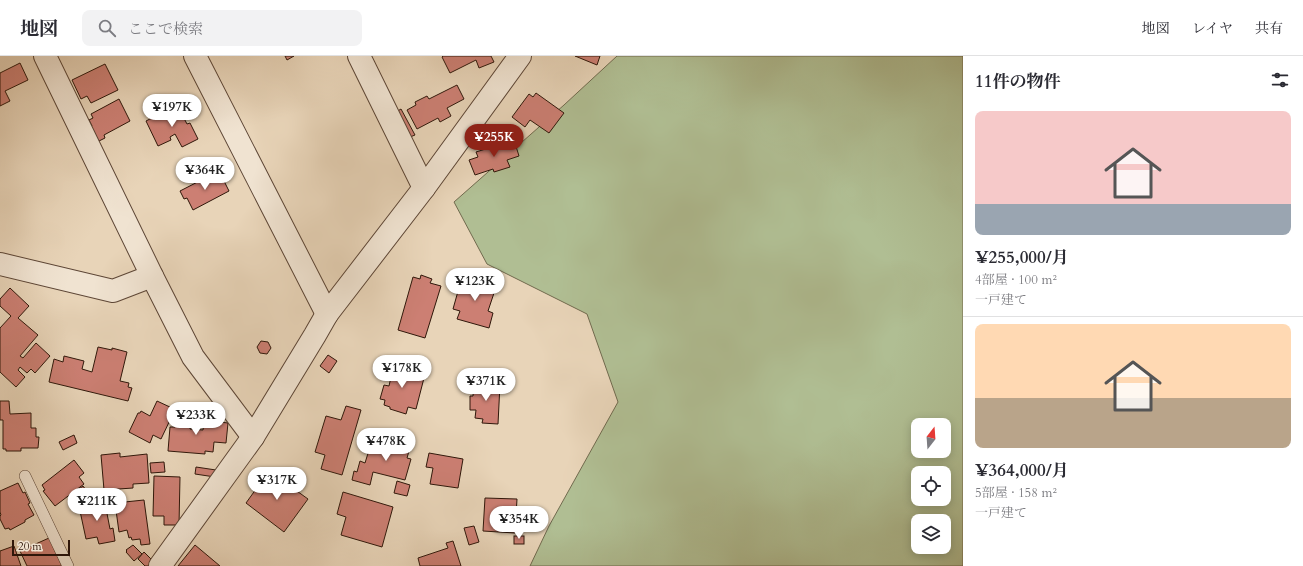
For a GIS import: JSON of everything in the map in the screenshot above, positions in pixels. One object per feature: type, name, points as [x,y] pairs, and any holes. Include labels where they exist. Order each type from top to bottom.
[{"type":"street","points":[[45,56],[193,357],[253,437]]},
{"type":"street","points":[[195,56],[327,314]]},
{"type":"street","points":[[359,56],[424,188]]},
{"type":"street","points":[[160,566],[253,437],[327,314],[424,188],[515,59]]},
{"type":"street","points":[[0,264],[113,291],[152,276]]},
{"type":"lane","points":[[25,476],[68,566]]},
{"type":"green space","points":[[617,56],[963,56],[963,566],[530,566],[549,526],[618,402],[587,314],[487,264],[454,202]]},
{"type":"building","points":[[285,56],[294,56],[287,60]]},
{"type":"building","points":[[491,56],[494,62],[479,68],[476,60],[450,73],[442,57]]},
{"type":"building","points":[[575,56],[600,56],[597,65]]},
{"type":"building","points":[[20,63],[28,80],[5,91],[10,101],[0,106],[0,73]]},
{"type":"building","points":[[105,64],[118,90],[91,103],[87,96],[81,99],[72,80]]},
{"type":"building","points":[[457,85],[464,99],[447,108],[451,116],[440,122],[438,118],[417,129],[407,110],[416,105],[415,102],[427,96],[429,99]]},
{"type":"building","points":[[536,93],[564,113],[549,133],[530,120],[525,127],[512,117],[529,94],[533,97]]},
{"type":"building","points":[[119,99],[130,121],[104,135],[105,138],[91,145],[83,131],[92,126],[89,120],[93,118],[91,114]]},
{"type":"building","points":[[177,105],[187,124],[190,123],[198,139],[182,147],[175,134],[170,137],[171,140],[158,146],[146,121]]},
{"type":"building","points":[[401,109],[415,135],[410,137],[396,112]]},
{"type":"building","points":[[514,140],[519,156],[507,160],[510,167],[494,172],[493,169],[475,175],[469,160],[478,157],[476,152]]},
{"type":"building","points":[[219,171],[229,191],[193,210],[187,198],[184,199],[180,191]]},
{"type":"building","points":[[421,275],[432,279],[430,283],[441,286],[425,338],[398,330],[413,277],[420,279]]},
{"type":"building","points":[[462,277],[496,287],[488,311],[493,313],[489,328],[457,319],[460,311],[453,309]]},
{"type":"building","points":[[10,288],[29,306],[18,318],[38,335],[20,356],[23,358],[36,343],[50,356],[35,373],[31,369],[27,373],[20,367],[18,370],[25,377],[16,387],[0,372],[0,328],[11,316],[0,306],[0,299]]},
{"type":"building","points":[[261,341],[268,342],[271,348],[267,354],[260,353],[257,347]]},
{"type":"building","points":[[98,347],[112,350],[112,348],[127,352],[120,381],[129,383],[128,387],[132,388],[128,401],[49,382],[54,359],[63,362],[64,356],[84,361],[82,369],[92,372]]},
{"type":"building","points":[[328,355],[337,361],[329,373],[320,366]]},
{"type":"building","points":[[390,363],[415,370],[414,375],[424,378],[416,409],[408,407],[406,414],[390,409],[390,407],[384,405],[385,400],[380,399],[384,385],[389,386],[391,377],[386,376]]},
{"type":"building","points":[[474,382],[500,384],[498,424],[482,423],[483,419],[475,418],[476,410],[470,410],[470,396],[473,396]]},
{"type":"building","points":[[0,401],[9,401],[10,414],[31,413],[31,428],[36,428],[36,437],[39,437],[38,448],[21,448],[21,451],[6,451],[6,449],[3,449],[3,420],[0,420]]},
{"type":"building","points":[[157,401],[172,408],[168,416],[171,418],[161,439],[153,435],[150,443],[129,432],[138,413],[141,411],[150,416]]},
{"type":"building","points":[[346,406],[361,410],[342,475],[321,469],[325,455],[315,452],[326,416],[341,420]]},
{"type":"building","points":[[176,415],[191,417],[190,429],[203,430],[204,420],[228,423],[226,443],[214,442],[213,452],[205,451],[205,454],[168,451],[170,427],[175,427]]},
{"type":"building","points":[[388,434],[402,438],[401,442],[411,444],[407,458],[411,459],[405,480],[373,472],[370,485],[352,480],[354,471],[357,472],[360,461],[365,463],[369,450],[383,454]]},
{"type":"building","points":[[74,435],[77,443],[63,450],[59,442]]},
{"type":"building","points":[[120,453],[120,457],[147,454],[149,483],[133,484],[133,488],[104,490],[101,455]]},
{"type":"building","points":[[429,453],[463,459],[458,488],[430,484],[433,468],[426,467]]},
{"type":"building","points":[[74,460],[84,473],[79,477],[84,484],[55,506],[43,491],[45,490],[42,485]]},
{"type":"building","points":[[164,462],[165,472],[151,473],[150,463]]},
{"type":"building","points":[[196,467],[216,470],[215,477],[195,474]]},
{"type":"building","points":[[269,471],[308,499],[284,532],[246,503]]},
{"type":"building","points":[[154,476],[180,477],[179,525],[164,525],[164,516],[153,516]]},
{"type":"building","points":[[397,481],[410,485],[407,496],[394,493]]},
{"type":"building","points":[[18,483],[23,493],[25,492],[30,503],[28,504],[34,515],[10,530],[9,528],[5,529],[0,519],[0,491]]},
{"type":"building","points":[[83,486],[89,494],[78,502],[72,494]]},
{"type":"building","points":[[343,492],[393,507],[382,547],[341,535],[346,517],[337,514]]},
{"type":"building","points":[[104,498],[110,529],[113,528],[115,541],[99,544],[97,537],[86,539],[80,511],[91,509],[89,501]]},
{"type":"building","points":[[485,498],[517,499],[515,533],[483,531]]},
{"type":"building","points":[[144,500],[150,544],[141,545],[140,539],[132,540],[131,537],[129,538],[127,530],[119,532],[115,503]]},
{"type":"building","points":[[474,526],[479,542],[469,545],[464,528]]},
{"type":"building","points":[[514,536],[524,536],[524,544],[514,544]]},
{"type":"building","points":[[49,538],[62,566],[27,566],[20,551]]},
{"type":"building","points":[[453,541],[461,566],[420,566],[418,558],[448,548],[446,543]]},
{"type":"building","points":[[133,545],[142,554],[134,561],[126,552],[126,550]]},
{"type":"building","points":[[195,545],[220,566],[178,566]]},
{"type":"building","points":[[14,546],[21,566],[0,566],[0,551]]},
{"type":"building","points":[[144,552],[153,561],[148,566],[145,566],[138,559]]}]
